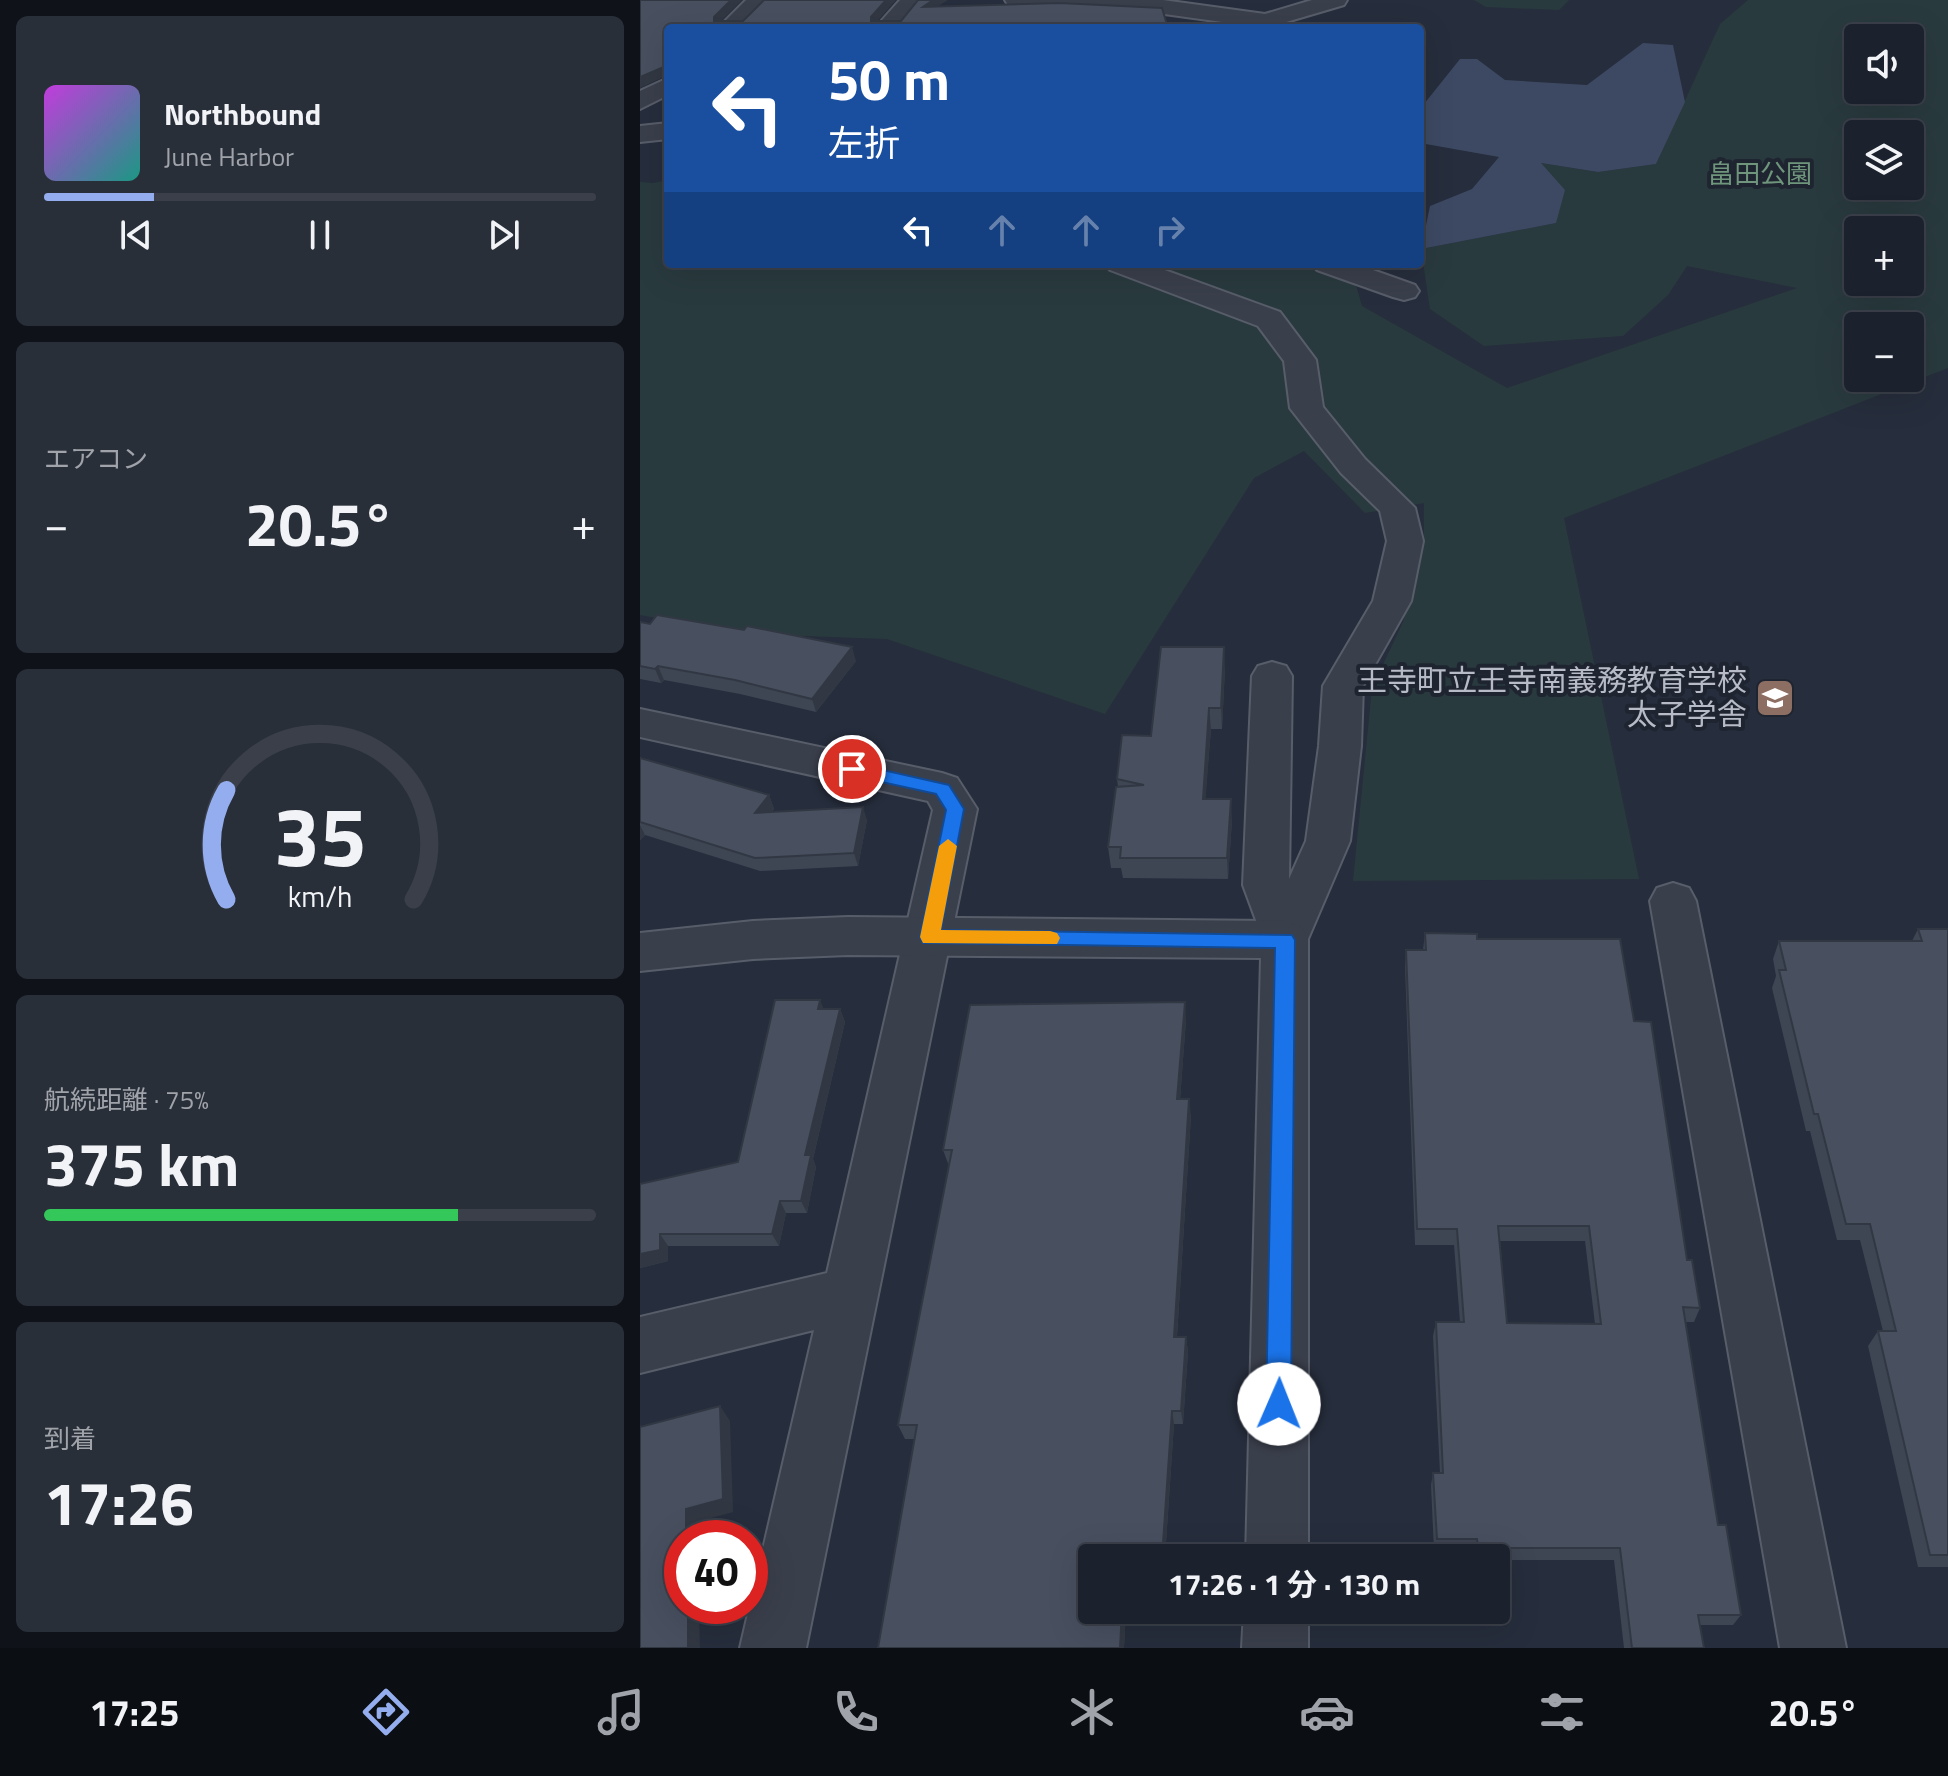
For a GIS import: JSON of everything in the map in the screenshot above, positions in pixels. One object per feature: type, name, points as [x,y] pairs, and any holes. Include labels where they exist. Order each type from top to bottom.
[{"type":"street","points":[[734,24],[759,0]]},
{"type":"street","points":[[891,24],[912,0]]},
{"type":"street","points":[[1016,0],[1118,4],[1266,21],[1336,0]]},
{"type":"street","points":[[1047,3],[1049,24]]},
{"type":"street","points":[[1174,9],[1194,24]]},
{"type":"street","points":[[640,101],[664,87]]},
{"type":"street","points":[[640,134],[664,131]]},
{"type":"street","points":[[1131,268],[1269,319],[1300,360],[1307,408],[1353,466],[1397,508],[1405,541],[1392,601],[1343,686],[1340,746],[1328,841],[1285,940]]},
{"type":"street","points":[[1338,268],[1404,291]]},
{"type":"street","points":[[1272,676],[1266,885],[1285,940],[1277,1544]]},
{"type":"street","points":[[640,723],[942,789],[955,809],[930,937],[773,1648]]},
{"type":"street","points":[[1673,901],[1813,1648]]},
{"type":"street","points":[[640,952],[753,940],[930,937],[1285,940]]},
{"type":"street","points":[[640,1345],[850,1294]]},
{"type":"street","points":[[1275,1648],[1276,1624]]},
{"type":"green space","points":[[1474,0],[1569,0],[1559,10],[1486,7]]},
{"type":"green space","name":"畠田公園","points":[[1748,0],[1948,0],[1948,368],[1924,377],[1924,312],[1844,312],[1844,392],[1887,392],[1564,518],[1639,879],[1353,881],[1372,688],[1403,622],[1424,541],[1424,503],[1365,513],[1304,451],[1254,478],[1105,714],[887,639],[747,634],[640,615],[640,182],[664,181],[664,268],[1351,268],[1362,306],[1507,388],[1797,288],[1687,266],[1668,295],[1623,336],[1484,346],[1430,309],[1424,248],[1556,223],[1540,163],[1598,172],[1656,164],[1720,24]]},
{"type":"water","points":[[1643,43],[1673,45],[1685,102],[1656,164],[1598,172],[1541,163],[1565,190],[1556,223],[1424,248],[1430,206],[1472,189],[1499,157],[1424,144],[1424,104],[1460,59],[1477,59],[1505,80],[1587,85]]},
{"type":"building","points":[[640,0],[731,0],[714,17],[714,21],[743,21],[764,0],[886,0],[871,21],[901,21],[918,0],[933,0],[923,7],[1059,3],[1162,8],[1167,24],[664,24],[664,67],[640,77]]},
{"type":"building","points":[[657,615],[744,630],[747,626],[852,647],[812,699],[735,680],[658,666],[655,669],[640,666],[640,622],[650,624]]},
{"type":"building","points":[[1161,647],[1224,647],[1221,708],[1209,708],[1203,799],[1231,799],[1227,858],[1120,858],[1121,847],[1108,847],[1116,787],[1144,785],[1117,779],[1122,735],[1151,736]]},
{"type":"building","points":[[640,758],[769,795],[755,813],[863,807],[854,853],[755,858],[640,822]]},
{"type":"building","points":[[1918,929],[1948,929],[1948,1555],[1930,1555],[1878,1331],[1896,1331],[1870,1224],[1846,1224],[1818,1114],[1814,1114],[1779,970],[1786,970],[1779,941],[1922,941]]},
{"type":"building","points":[[1425,933],[1477,934],[1477,939],[1620,939],[1634,1021],[1651,1022],[1687,1260],[1692,1260],[1700,1308],[1683,1307],[1718,1525],[1726,1525],[1741,1615],[1698,1615],[1704,1648],[1632,1648],[1620,1548],[1510,1548],[1510,1544],[1478,1544],[1477,1539],[1437,1539],[1433,1473],[1443,1473],[1436,1322],[1464,1322],[1457,1229],[1417,1229],[1406,950],[1426,950]],"holes":[[[1498,1226],[1589,1226],[1601,1324],[1507,1323]]]},
{"type":"building","points":[[775,1000],[820,1000],[818,1009],[840,1009],[805,1155],[811,1155],[801,1201],[780,1201],[772,1234],[660,1234],[660,1250],[640,1254],[640,1184],[738,1162]]},
{"type":"building","points":[[1185,1002],[1177,1099],[1189,1099],[1174,1337],[1186,1337],[1181,1411],[1172,1411],[1163,1544],[1078,1544],[1078,1624],[1121,1624],[1120,1648],[878,1648],[917,1425],[898,1425],[952,1150],[943,1150],[970,1005]]},
{"type":"building","points":[[720,1406],[723,1499],[686,1509],[686,1520],[664,1520],[664,1624],[688,1624],[688,1648],[640,1648],[640,1427]]},
{"type":"slow traffic","points":[[948,846],[930,937],[1050,938]]},
{"type":"place","name":"王寺町立王寺南義務教育学校 太子学舎","points":[[1775,698]]},
{"type":"route","points":[[852,769],[942,789],[955,809],[930,937],[1285,940],[1279,1404]]}]
